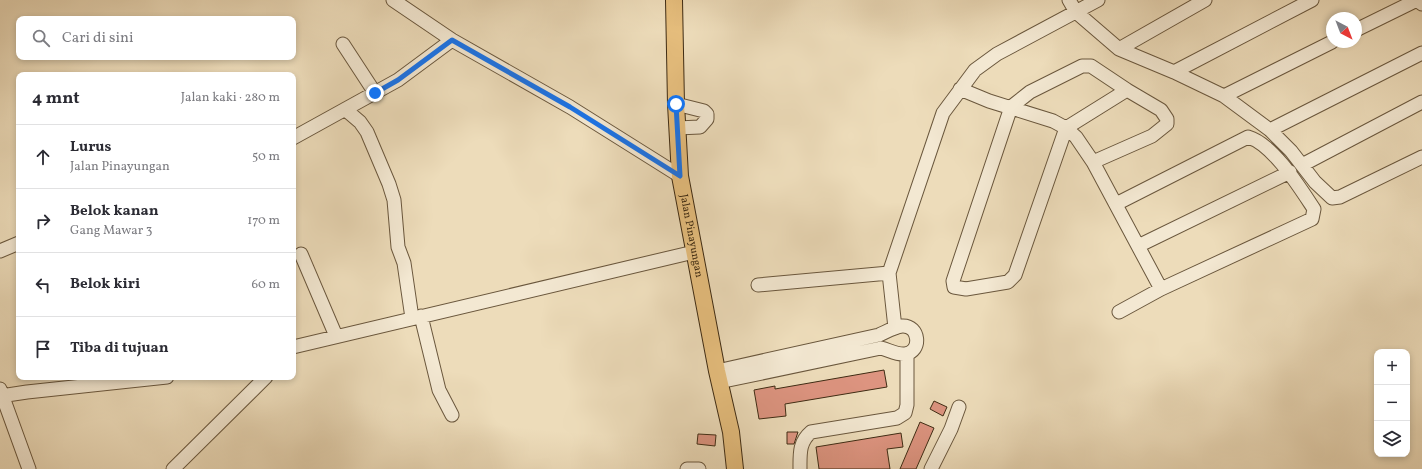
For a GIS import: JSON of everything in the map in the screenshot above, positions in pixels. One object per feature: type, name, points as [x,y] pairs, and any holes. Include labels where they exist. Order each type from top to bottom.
[{"type":"main road","name":"Jalan Pinayungan","points":[[674,0],[676,104],[680,176],[718,376],[731,432],[735,469]]},
{"type":"street","points":[[393,0],[452,40],[570,107],[680,176]]},
{"type":"street","points":[[1069,0],[1076,12],[1119,49],[1174,72],[1224,96],[1270,130],[1302,165],[1315,182],[1335,199],[1422,157]]},
{"type":"street","points":[[896,328],[889,273],[943,113],[975,70],[997,54],[1098,0]]},
{"type":"street","points":[[1119,49],[1205,0]]},
{"type":"street","points":[[1174,72],[1312,0]]},
{"type":"street","points":[[1362,27],[1413,2],[1418,1],[1422,4]]},
{"type":"street","points":[[296,136],[398,80],[452,40]]},
{"type":"street","points":[[343,44],[375,93]]},
{"type":"street","points":[[1224,96],[1326,45]]},
{"type":"street","points":[[1270,130],[1422,53]]},
{"type":"street","points":[[1093,162],[1152,136],[1167,124],[1167,119],[1161,110],[1091,66],[1082,66],[1030,92],[1011,107],[953,281],[954,287],[958,289],[1008,282],[1015,275],[1066,128],[1128,90]]},
{"type":"street","points":[[960,89],[989,101],[1052,121],[1066,128],[1076,137],[1093,162],[1161,289]]},
{"type":"street","points":[[1302,165],[1422,102]]},
{"type":"street","points":[[676,104],[704,112],[707,119],[700,127],[677,128]]},
{"type":"street","points":[[346,110],[360,122],[367,132],[389,184],[394,200],[398,247],[404,263],[417,317],[439,390],[452,415]]},
{"type":"street","points":[[1116,204],[1248,136],[1258,139],[1290,172],[1314,209],[1312,219],[1161,289],[1119,312]]},
{"type":"street","points":[[1138,246],[1290,172]]},
{"type":"street","points":[[0,251],[16,244]]},
{"type":"street","points":[[296,346],[694,252]]},
{"type":"street","points":[[301,254],[336,336]]},
{"type":"street","points":[[758,285],[889,273]]},
{"type":"street","points":[[718,376],[872,343],[896,328],[903,326],[910,328],[915,332],[917,338],[916,345],[912,351],[907,354],[900,354],[881,348],[872,343]]},
{"type":"street","points":[[800,469],[800,446],[805,437],[811,432],[897,418],[905,414],[907,405],[907,354]]},
{"type":"street","points":[[29,469],[1,394],[115,380]]},
{"type":"street","points":[[173,469],[263,380]]},
{"type":"street","points":[[931,469],[951,429],[959,407]]},
{"type":"street","points":[[687,469],[699,469]]},
{"type":"building","points":[[884,370],[887,387],[785,404],[786,416],[759,419],[754,390],[775,386],[775,389]]},
{"type":"building","points":[[934,401],[947,407],[943,416],[930,409]]},
{"type":"building","points":[[920,422],[934,428],[916,469],[900,469]]},
{"type":"building","points":[[787,432],[798,432],[794,444],[787,444]]},
{"type":"building","points":[[901,433],[903,447],[887,449],[890,469],[819,469],[816,447]]},
{"type":"building","points":[[698,434],[716,435],[715,446],[697,444]]},
{"type":"route","points":[[375,93],[398,80],[452,40],[570,107],[680,176],[676,104]]}]
